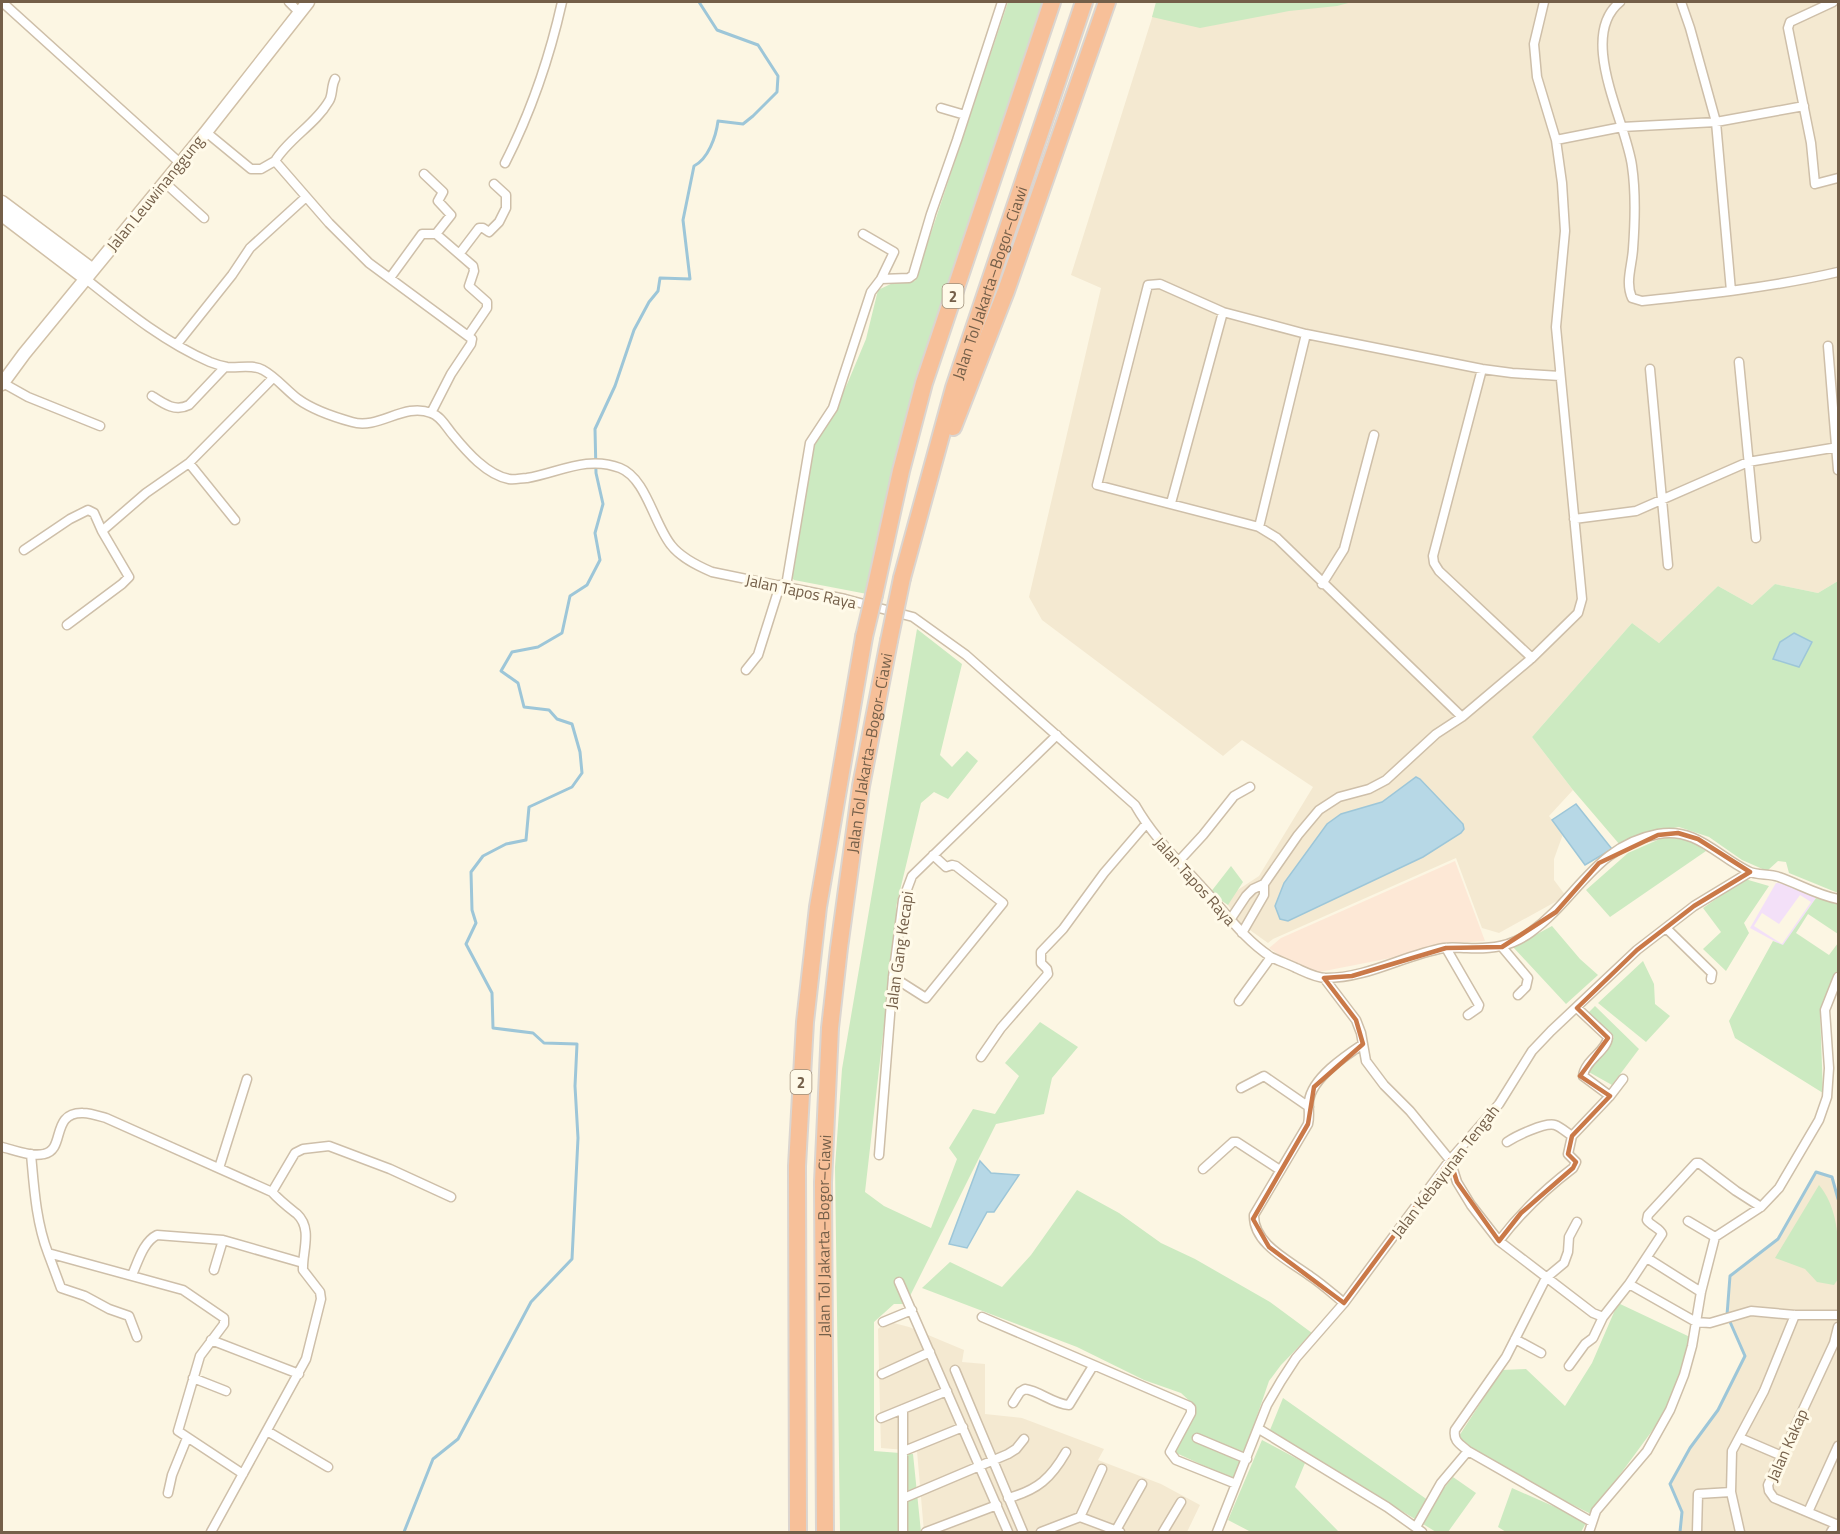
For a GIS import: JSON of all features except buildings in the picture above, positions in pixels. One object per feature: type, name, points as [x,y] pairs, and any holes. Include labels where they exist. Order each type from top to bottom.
[{"type":"highway","name":"Jalan Tol Jakarta–Bogor–Ciawi","points":[[798,1533],[797,1166],[805,1022],[818,907],[864,637],[901,471],[924,383],[1052,2]]},
{"type":"highway","name":"Jalan Tol Jakarta–Bogor–Ciawi","points":[[825,1533],[823,1182],[830,1028],[861,786],[902,578],[954,388],[1084,2]]},
{"type":"highway","points":[[908,555],[948,440],[1006,291],[1107,2]]},
{"type":"main road","name":"Jalan Leuwinanggung","points":[[2,384],[308,2]]},
{"type":"main road","points":[[2,202],[90,274]]},
{"type":"main road","points":[[2,215],[90,274]]},
{"type":"street","points":[[2,2],[180,163]]},
{"type":"street","points":[[289,2],[299,12]]},
{"type":"street","points":[[505,163],[529,114],[540,85],[562,2]]},
{"type":"street","points":[[881,279],[909,278],[913,275],[931,214],[966,115],[1000,2]]},
{"type":"street","points":[[1230,920],[1246,896],[1253,889],[1264,884],[1298,835],[1319,810],[1339,797],[1369,789],[1386,780],[1436,734],[1462,717],[1532,658],[1578,613],[1582,598],[1556,327],[1565,231],[1562,183],[1556,140],[1537,77],[1534,44],[1544,2]]},
{"type":"street","points":[[1620,2],[1603,29],[1601,54],[1632,165],[1635,208],[1633,251],[1628,287],[1632,298],[1642,301],[1731,291],[1839,272]]},
{"type":"street","points":[[1681,2],[1716,122],[1731,291]]},
{"type":"street","points":[[1833,2],[1790,22],[1788,28],[1811,143],[1815,184],[1839,178]]},
{"type":"street","points":[[206,132],[250,169],[258,171],[275,161],[282,150],[318,117],[330,100],[335,78]]},
{"type":"street","points":[[1556,140],[1622,127],[1716,122],[1804,106]]},
{"type":"street","points":[[941,108],[966,115]]},
{"type":"street","points":[[90,274],[98,288],[142,323],[177,344],[210,362],[225,367],[262,369],[298,399],[309,405],[352,422],[367,424],[416,410],[431,413],[451,374],[471,344],[471,339],[349,244],[275,161]]},
{"type":"street","points":[[424,174],[442,192],[438,201],[452,215],[436,234]]},
{"type":"street","points":[[164,182],[204,218]]},
{"type":"street","points":[[460,253],[479,228],[490,231],[507,205],[506,195],[494,184]]},
{"type":"street","points":[[177,344],[232,275],[250,248],[306,197]]},
{"type":"street","points":[[390,278],[422,234],[436,234],[460,253],[474,268],[470,288],[487,303],[468,336]]},
{"type":"street","points":[[746,670],[758,655],[783,586],[810,443],[833,408],[867,301],[894,252],[863,234]]},
{"type":"street","points":[[1462,717],[1276,538],[1259,526],[1097,485],[1148,285],[1160,284],[1223,312],[1306,334],[1482,369],[1560,376]]},
{"type":"street","points":[[1171,503],[1223,312]]},
{"type":"street","points":[[1259,526],[1306,334]]},
{"type":"street","points":[[1827,346],[1839,470]]},
{"type":"street","points":[[1739,362],[1756,538]]},
{"type":"street","points":[[152,396],[172,408],[184,408],[225,367]]},
{"type":"street","points":[[1482,369],[1433,556],[1434,563],[1439,571],[1532,658]]},
{"type":"street","points":[[1650,369],[1668,565]]},
{"type":"street","points":[[102,531],[146,493],[189,463],[273,378]]},
{"type":"street","points":[[2,384],[100,426]]},
{"type":"street","name":"Jalan Tapos Raya","points":[[431,413],[441,420],[452,435],[478,460],[492,472],[505,478],[513,480],[594,463],[620,468],[640,485],[658,525],[672,547],[697,566],[712,572],[783,586],[913,617],[966,655],[1135,805],[1155,837],[1211,896],[1242,933],[1271,957],[1310,974],[1324,978],[1352,976],[1412,956],[1446,948],[1502,947],[1531,933],[1556,912],[1599,862],[1638,840],[1658,834],[1678,832],[1698,839],[1750,872],[1777,876],[1820,894],[1839,898]]},
{"type":"street","points":[[1322,584],[1344,549],[1374,435]]},
{"type":"street","points":[[1574,519],[1636,511],[1748,462],[1837,447]]},
{"type":"street","points":[[189,463],[235,520]]},
{"type":"street","points":[[24,550],[70,519],[88,510],[94,513],[129,577],[67,625]]},
{"type":"street","name":"Jalan Gang Kecapi","points":[[879,1155],[893,977],[903,900],[912,876],[1057,735]]},
{"type":"street","points":[[1179,861],[1234,796],[1250,788]]},
{"type":"street","points":[[981,1057],[1001,1028],[1048,974],[1047,969],[1041,963],[1041,952],[1063,929],[1104,873],[1146,824]]},
{"type":"street","points":[[893,977],[926,998],[1003,903],[956,866],[946,867],[933,855]]},
{"type":"street","name":"Jalan Kebayunan Tengah","points":[[1217,1533],[1267,1405],[1291,1366],[1344,1303],[1450,1160],[1499,1104],[1532,1051],[1637,950],[1695,906],[1750,872]]},
{"type":"street","points":[[1242,933],[1264,895],[1264,884]]},
{"type":"street","points":[[1666,928],[1712,973],[1711,979]]},
{"type":"street","points":[[1502,947],[1528,978],[1526,987],[1518,995]]},
{"type":"street","points":[[1446,948],[1479,1005],[1468,1015]]},
{"type":"street","points":[[1239,1001],[1271,957]]},
{"type":"street","points":[[1589,1533],[1596,1511],[1647,1451],[1670,1410],[1684,1375],[1715,1237],[1761,1207],[1779,1188],[1819,1120],[1827,1097],[1829,1068],[1825,1010],[1839,977]]},
{"type":"street","points":[[1324,978],[1356,1020],[1362,1032],[1366,1061],[1384,1085],[1410,1111],[1450,1160],[1457,1182],[1499,1242],[1593,1313],[1603,1317]]},
{"type":"street","points":[[1577,1008],[1608,1037],[1608,1042],[1594,1056],[1583,1072],[1583,1076],[1610,1096]]},
{"type":"street","points":[[1344,1303],[1269,1247],[1255,1224],[1254,1215],[1308,1124],[1309,1101],[1317,1083],[1347,1055],[1363,1044]]},
{"type":"street","points":[[1241,1088],[1264,1076],[1309,1107]]},
{"type":"street","points":[[219,1168],[247,1079]]},
{"type":"street","points":[[1499,1242],[1521,1213],[1541,1193],[1573,1168],[1576,1162],[1568,1154],[1572,1136],[1623,1079]]},
{"type":"street","points":[[2,1147],[32,1154],[47,1154],[52,1150],[63,1120],[83,1113],[116,1122],[272,1192],[279,1201],[301,1219],[306,1233],[304,1273],[320,1292],[321,1299],[306,1359],[211,1533]]},
{"type":"street","points":[[1507,1142],[1523,1133],[1548,1125],[1556,1126],[1572,1136]]},
{"type":"street","points":[[1203,1169],[1229,1144],[1235,1142],[1280,1170]]},
{"type":"street","points":[[272,1192],[295,1153],[303,1149],[329,1146],[390,1169],[450,1197]]},
{"type":"street","points":[[32,1154],[35,1198],[41,1228],[61,1288],[129,1316],[137,1338]]},
{"type":"street","points":[[1569,1366],[1585,1344],[1593,1338],[1603,1317],[1629,1284],[1662,1234],[1647,1220],[1648,1215],[1693,1166],[1699,1163],[1761,1207]]},
{"type":"street","points":[[1688,1221],[1715,1237]]},
{"type":"street","points":[[1577,1222],[1569,1237],[1568,1252],[1564,1263],[1546,1278],[1506,1357],[1455,1430],[1455,1440],[1468,1451],[1592,1522]]},
{"type":"street","points":[[132,1275],[145,1246],[157,1235],[223,1240],[303,1263]]},
{"type":"street","points":[[214,1270],[223,1240]]},
{"type":"street","points":[[48,1253],[185,1291],[222,1316],[225,1322],[200,1356],[178,1429],[187,1438],[243,1474]]},
{"type":"street","points":[[1647,1258],[1701,1292]]},
{"type":"street","points":[[899,1282],[1008,1533]]},
{"type":"street","points":[[1629,1284],[1702,1324],[1751,1311],[1795,1315],[1839,1315]]},
{"type":"street","points":[[883,1322],[912,1310]]},
{"type":"street","points":[[1740,1533],[1731,1492],[1732,1451],[1764,1391],[1795,1315]]},
{"type":"street","points":[[982,1317],[1191,1408],[1189,1418],[1170,1452],[1171,1455],[1176,1460],[1236,1484]]},
{"type":"street","name":"Jalan Kakap","points":[[1837,1524],[1774,1498],[1768,1491],[1768,1485],[1836,1343],[1839,1327]]},
{"type":"street","points":[[1515,1339],[1541,1353]]},
{"type":"street","points":[[211,1340],[299,1374]]},
{"type":"street","points":[[882,1374],[930,1352]]},
{"type":"street","points":[[1013,1403],[1024,1389],[1033,1390],[1061,1404],[1069,1405],[1093,1366]]},
{"type":"street","points":[[956,1370],[1023,1533]]},
{"type":"street","points":[[193,1378],[226,1391]]},
{"type":"street","points":[[881,1418],[947,1391]]},
{"type":"street","points":[[903,1409],[903,1533]]},
{"type":"street","points":[[904,1451],[963,1427]]},
{"type":"street","points":[[1259,1429],[1387,1507],[1419,1530],[1441,1483],[1468,1451]]},
{"type":"street","points":[[267,1431],[328,1467]]},
{"type":"street","points":[[168,1493],[187,1438]]},
{"type":"street","points":[[1197,1438],[1247,1459]]},
{"type":"street","points":[[1740,1438],[1782,1456]]},
{"type":"street","points":[[904,1498],[1016,1449],[1024,1439]]},
{"type":"street","points":[[1808,1512],[1839,1446]]},
{"type":"street","points":[[1008,1498],[1042,1484],[1055,1471],[1066,1452]]},
{"type":"street","points":[[1041,1533],[1080,1517],[1102,1470]]},
{"type":"street","points":[[1080,1517],[1117,1532],[1142,1484]]},
{"type":"street","points":[[1697,1533],[1698,1494],[1731,1492]]},
{"type":"street","points":[[1162,1533],[1181,1502]]},
{"type":"street","points":[[926,1533],[997,1505]]},
{"type":"street","points":[[1832,1533],[1837,1524]]},
{"type":"highlighted area","points":[[1678,833],[1698,839],[1750,872],[1694,906],[1637,950],[1577,1008],[1608,1038],[1580,1076],[1610,1096],[1572,1136],[1568,1154],[1576,1162],[1573,1168],[1521,1213],[1499,1241],[1457,1182],[1450,1160],[1344,1303],[1269,1247],[1253,1219],[1308,1124],[1314,1087],[1363,1044],[1356,1020],[1324,978],[1352,976],[1446,948],[1502,947],[1556,912],[1599,863],[1658,835]]},
{"type":"shaded area","points":[[1157,2],[1838,2],[1838,581],[1818,593],[1775,584],[1752,605],[1718,586],[1659,643],[1632,623],[1532,737],[1573,790],[1549,816],[1563,834],[1554,859],[1554,880],[1566,896],[1499,933],[1482,928],[1456,858],[1268,943],[1240,923],[1224,899],[1259,876],[1313,787],[1242,740],[1223,756],[1042,620],[1029,597],[1101,288],[1071,275]]},
{"type":"shaded area","points":[[1455,861],[1485,941],[1441,944],[1396,957],[1314,973],[1288,961],[1269,948],[1281,938]]},
{"type":"shaded area","points":[[1776,883],[1789,884],[1816,898],[1783,946],[1750,928]],"holes":[[[1800,895],[1811,902],[1782,944],[1754,926],[1762,913],[1779,924]]]},
{"type":"shaded area","points":[[1816,1172],[1832,1177],[1838,1199],[1838,1532],[1680,1532],[1682,1512],[1670,1484],[1690,1448],[1718,1410],[1744,1357],[1727,1315],[1730,1276],[1778,1239]]},
{"type":"shaded area","points":[[886,1321],[909,1327],[964,1350],[962,1362],[985,1364],[985,1414],[1022,1418],[1104,1449],[1098,1460],[1161,1484],[1200,1505],[1187,1532],[924,1532],[917,1451],[881,1448],[878,1329]]},
{"type":"green space","points":[[1008,2],[1052,2],[924,383],[867,594],[794,580],[790,576],[812,444],[833,414],[848,382],[866,339],[878,290],[895,282],[915,281]]},
{"type":"green space","points":[[1156,2],[1352,2],[1200,28],[1152,17]]},
{"type":"green space","points":[[1838,581],[1838,893],[1789,873],[1786,862],[1778,861],[1767,871],[1742,860],[1709,837],[1679,827],[1651,832],[1620,845],[1532,737],[1632,623],[1659,643],[1718,586],[1752,605],[1775,584],[1818,593]]},
{"type":"green space","points":[[917,629],[962,664],[940,755],[952,767],[967,751],[978,761],[948,799],[934,792],[921,803],[896,907],[865,1192],[884,1206],[931,1228],[957,1159],[949,1148],[973,1109],[995,1114],[1019,1076],[1005,1063],[1040,1022],[1078,1047],[1052,1078],[1044,1114],[996,1124],[906,1304],[894,1304],[874,1322],[874,1451],[913,1454],[921,1532],[840,1532],[835,1167],[842,1069]]},
{"type":"green space","points":[[1662,838],[1685,840],[1706,851],[1610,917],[1586,890],[1628,853]]},
{"type":"green space","points":[[1231,866],[1243,882],[1228,905],[1210,893]]},
{"type":"green space","points":[[1745,879],[1769,886],[1744,923],[1749,933],[1726,971],[1703,949],[1721,932],[1703,908]]},
{"type":"green space","points":[[1816,898],[1838,903],[1838,934],[1808,914],[1796,933],[1829,955],[1838,943],[1838,969],[1820,1011],[1823,1093],[1735,1038],[1729,1021],[1773,941],[1783,945]]},
{"type":"green space","points":[[1552,926],[1580,959],[1598,975],[1566,1004],[1513,947]]},
{"type":"green space","points":[[1643,961],[1654,984],[1655,1004],[1670,1016],[1646,1042],[1598,1003]]},
{"type":"green space","points":[[1595,1006],[1639,1049],[1612,1085],[1587,1071],[1614,1037],[1588,1013]]},
{"type":"green space","points":[[1819,1185],[1831,1206],[1837,1229],[1838,1279],[1834,1285],[1817,1282],[1805,1269],[1775,1258]]},
{"type":"green space","points":[[1077,1190],[1119,1213],[1161,1243],[1195,1259],[1270,1302],[1312,1333],[1269,1381],[1235,1480],[1174,1452],[1195,1406],[1181,1393],[1144,1380],[1077,1347],[922,1288],[950,1262],[1002,1287],[1031,1255]]},
{"type":"green space","points":[[1618,1303],[1690,1337],[1676,1388],[1663,1416],[1591,1514],[1501,1469],[1457,1439],[1502,1370],[1526,1369],[1565,1406],[1592,1363]]},
{"type":"green space","points":[[1283,1398],[1432,1503],[1453,1477],[1476,1493],[1448,1532],[1436,1532],[1270,1430]]},
{"type":"green space","points":[[1262,1440],[1305,1463],[1295,1487],[1338,1531],[1251,1532],[1228,1520]]},
{"type":"green space","points":[[1512,1488],[1587,1521],[1581,1532],[1506,1532],[1498,1527]]},
{"type":"water","points":[[1794,633],[1812,642],[1799,667],[1773,659],[1780,642]]},
{"type":"water","points":[[1416,777],[1463,824],[1464,829],[1461,833],[1423,857],[1288,921],[1280,919],[1275,906],[1284,883],[1327,824],[1341,814],[1382,802]]},
{"type":"water","points":[[1576,804],[1612,849],[1585,865],[1552,820]]},
{"type":"water","points":[[980,1161],[991,1173],[1019,1175],[994,1212],[987,1212],[967,1248],[949,1244]]},
{"type":"waterway","points":[[404,1532],[433,1459],[458,1439],[531,1302],[572,1259],[578,1138],[575,1086],[577,1044],[544,1043],[533,1033],[493,1028],[492,993],[466,944],[476,923],[472,910],[471,872],[483,856],[506,844],[526,840],[529,807],[572,787],[582,773],[580,752],[572,724],[557,719],[549,710],[524,707],[518,683],[501,671],[512,652],[538,647],[562,633],[570,596],[587,585],[600,560],[595,533],[603,504],[596,473],[595,429],[615,386],[634,330],[649,302],[658,291],[660,278],[690,279],[683,220],[694,166],[699,163],[710,147],[718,121],[743,124],[777,92],[778,76],[758,45],[717,30],[699,2]]},
{"type":"waterway","points":[[1680,1532],[1682,1512],[1670,1484],[1690,1448],[1718,1410],[1745,1356],[1727,1315],[1730,1276],[1778,1239],[1816,1172],[1832,1177],[1838,1199]]}]
